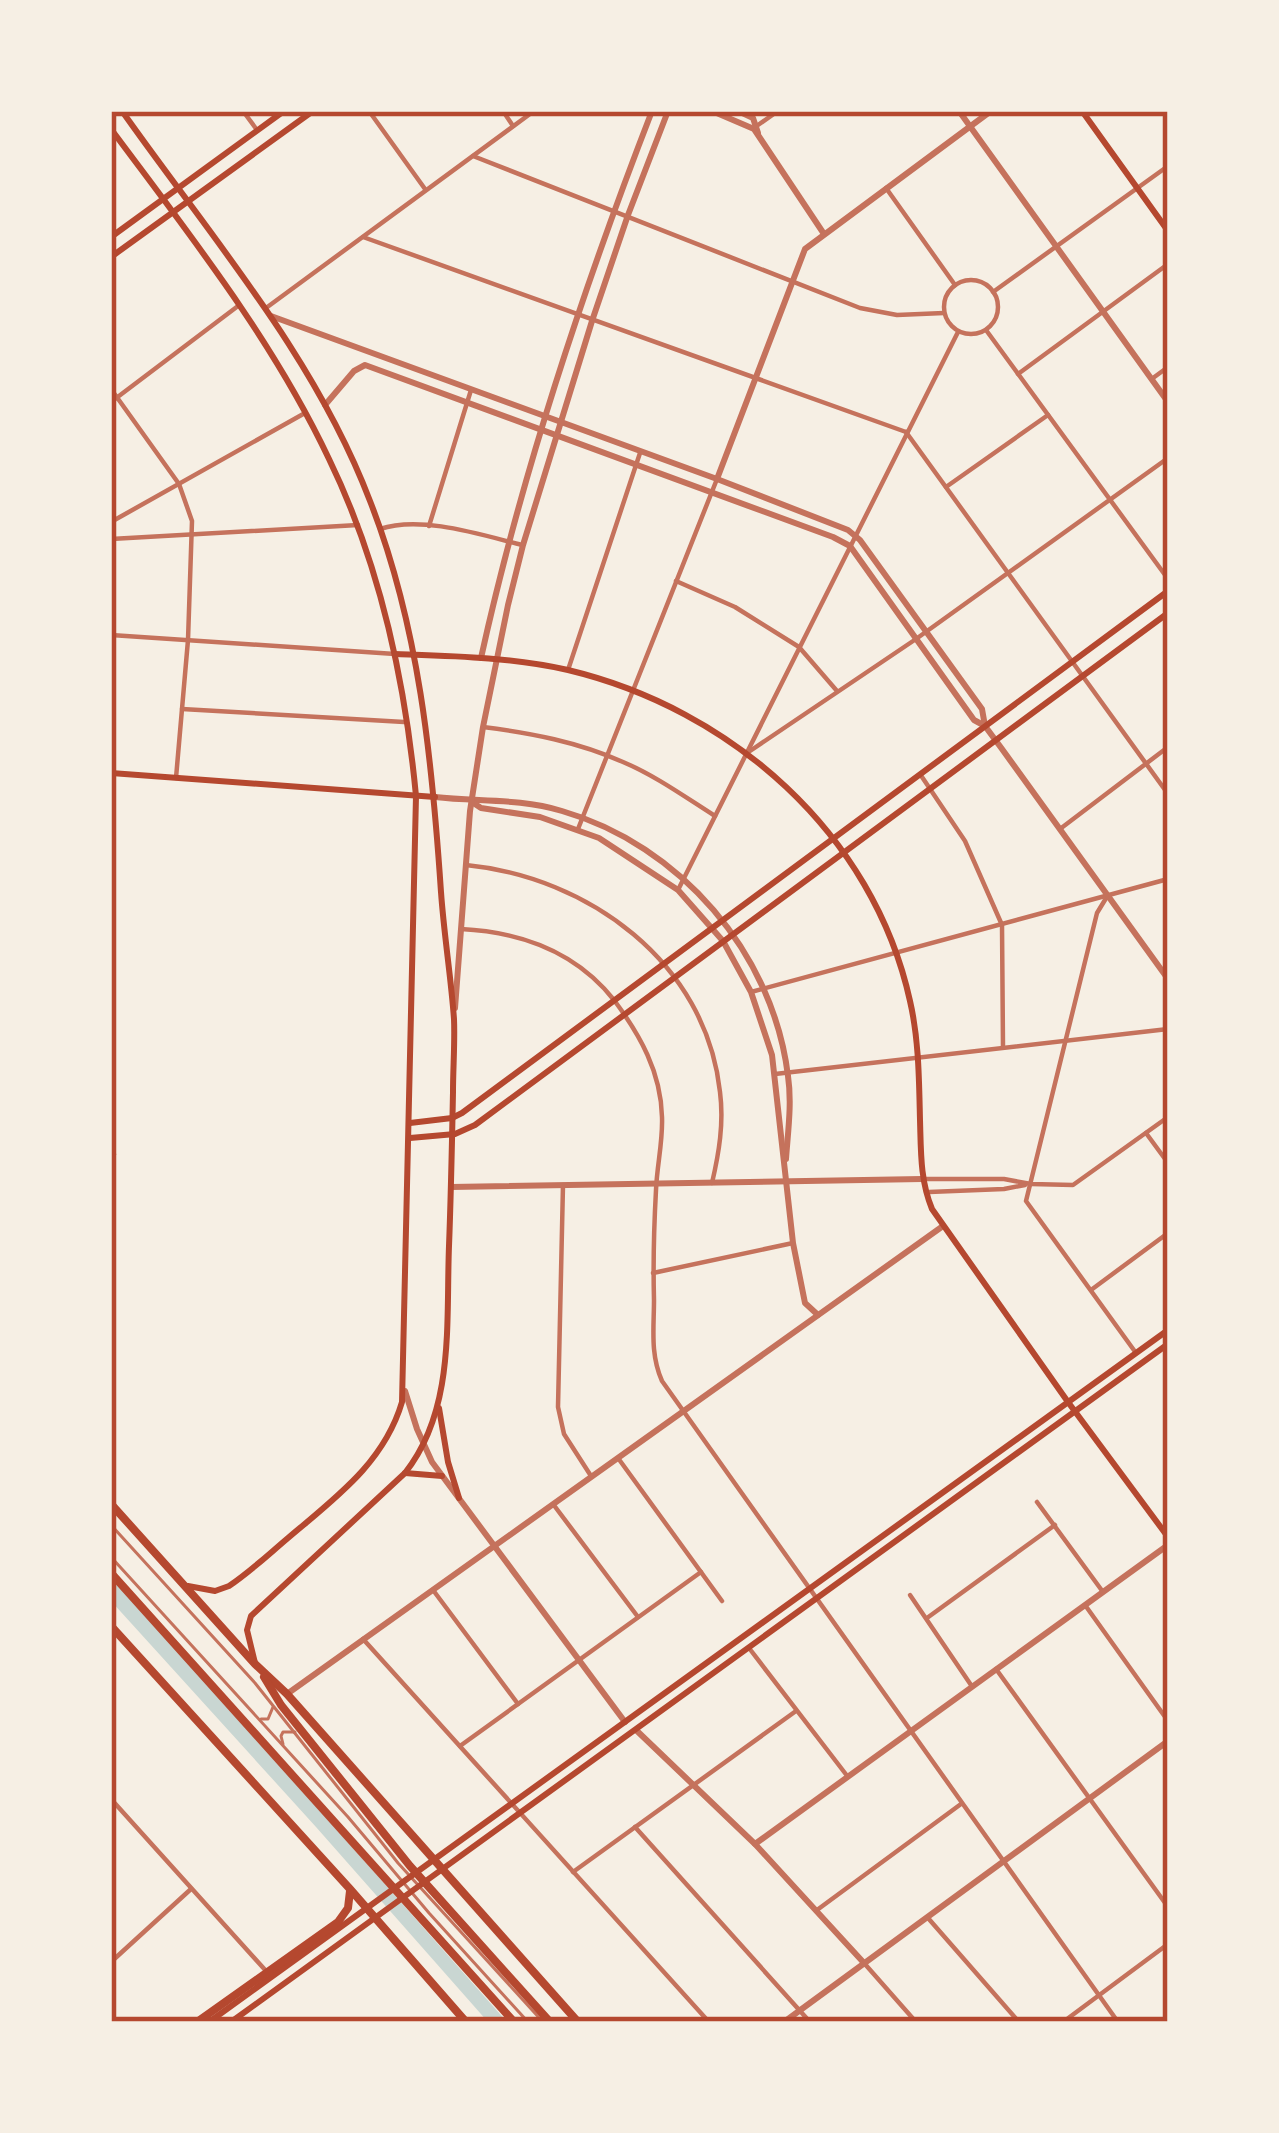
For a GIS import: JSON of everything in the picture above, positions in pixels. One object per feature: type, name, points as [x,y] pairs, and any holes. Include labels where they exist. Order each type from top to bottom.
[{"type":"highway","points":[[111,1504],[578,2022]]},
{"type":"highway","points":[[111,1573],[514,2022]]},
{"type":"highway","points":[[111,1626],[466,2022]]},
{"type":"highway","points":[[255,1664],[281,1705],[410,1866],[546,2022]]},
{"type":"highway","points":[[197,2022],[344,1916],[350,1889]]},
{"type":"main road","points":[[122,111],[268,312],[325,404],[380,529],[415,655],[434,797],[454,1021],[452,1187],[439,1408],[424,1445],[405,1473],[256,1610],[247,1630],[255,1664]]},
{"type":"main road","points":[[111,236],[284,111]]},
{"type":"main road","points":[[111,257],[313,111]]},
{"type":"main road","points":[[1082,111],[1168,231]]},
{"type":"main road","points":[[111,129],[238,306],[329,458],[358,525],[395,654],[416,796],[405,1391],[394,1426],[376,1456],[312,1518],[230,1586],[215,1591],[182,1584]]},
{"type":"main road","points":[[410,1123],[452,1118],[1168,591]]},
{"type":"main road","points":[[410,1138],[452,1135],[475,1125],[1168,614]]},
{"type":"main road","points":[[395,654],[496,659],[568,670],[633,690],[693,718],[746,753],[793,793],[833,838],[877,906],[910,1001],[925,1192],[943,1226],[1168,1541]]},
{"type":"main road","points":[[111,772],[434,797]]},
{"type":"main road","points":[[209,2022],[1168,1330]]},
{"type":"main road","points":[[231,2022],[1168,1344]]},
{"type":"main road","points":[[439,1408],[459,1498]]},
{"type":"main road","points":[[405,1473],[442,1476]]},
{"type":"street","points":[[243,111],[257,130]]},
{"type":"street","points":[[369,111],[426,191]]},
{"type":"street","points":[[503,111],[513,126]]},
{"type":"street","points":[[268,312],[533,111]]},
{"type":"street","points":[[481,658],[508,542],[578,316],[652,111]]},
{"type":"street","points":[[454,1021],[472,802],[496,659],[523,545],[592,321],[668,111]]},
{"type":"street","points":[[712,111],[756,131]]},
{"type":"street","points":[[738,111],[753,118],[756,131],[824,234]]},
{"type":"street","points":[[756,131],[778,111]]},
{"type":"street","points":[[959,111],[1168,401]]},
{"type":"street","points":[[578,829],[805,249],[991,111]]},
{"type":"street","points":[[473,156],[879,314],[944,313]]},
{"type":"street","points":[[993,292],[1168,166]]},
{"type":"street","points":[[886,188],[955,286]]},
{"type":"street","points":[[363,237],[906,432],[1168,794]]},
{"type":"street","points":[[1018,374],[1168,264]]},
{"type":"street","points":[[978,281],[993,292],[998,309],[986,330],[958,332],[949,324],[944,313],[946,295],[955,286],[978,281]]},
{"type":"street","points":[[114,400],[238,306]]},
{"type":"street","points":[[268,312],[840,526],[855,535],[982,709],[985,726]]},
{"type":"street","points":[[986,330],[1168,579]]},
{"type":"street","points":[[678,890],[958,332]]},
{"type":"street","points":[[325,404],[362,365],[850,546],[1168,980]]},
{"type":"street","points":[[1152,379],[1168,367]]},
{"type":"street","points":[[111,389],[114,400],[179,484],[190,510],[188,640],[176,778]]},
{"type":"street","points":[[429,526],[471,390]]},
{"type":"street","points":[[111,522],[305,413]]},
{"type":"street","points":[[946,487],[1048,415]]},
{"type":"street","points":[[568,670],[640,451]]},
{"type":"street","points":[[746,753],[916,639],[1168,458]]},
{"type":"street","points":[[111,539],[358,525]]},
{"type":"street","points":[[380,529],[429,526],[523,545]]},
{"type":"street","points":[[676,581],[735,607],[800,646],[838,691]]},
{"type":"street","points":[[111,636],[395,654]]},
{"type":"street","points":[[182,709],[407,722]]},
{"type":"street","points":[[483,727],[548,736],[607,755],[715,816]]},
{"type":"street","points":[[1060,829],[1168,747]]},
{"type":"street","points":[[920,774],[950,815],[979,868],[1002,925],[1003,1048]]},
{"type":"street","points":[[434,797],[541,817],[578,829],[678,890],[723,941],[751,992],[766,1034],[775,1074],[794,1244],[805,1303],[818,1315]]},
{"type":"street","points":[[472,802],[528,803],[583,818],[626,837],[684,878],[722,920],[762,988],[788,1072],[785,1180]]},
{"type":"street","points":[[466,866],[498,869],[561,887],[618,921],[674,978],[705,1032],[720,1091],[720,1138],[712,1183]]},
{"type":"street","points":[[751,992],[1168,879]]},
{"type":"street","points":[[1108,895],[1097,913],[1026,1201],[1136,1353]]},
{"type":"street","points":[[461,929],[520,937],[573,962],[614,1000],[644,1045],[657,1078],[662,1114],[652,1352],[662,1381],[1118,2022]]},
{"type":"street","points":[[775,1074],[1168,1029]]},
{"type":"street","points":[[452,1187],[922,1179],[1072,1185],[1168,1117]]},
{"type":"street","points":[[1146,1133],[1168,1162]]},
{"type":"street","points":[[925,1192],[1030,1184]]},
{"type":"street","points":[[563,1185],[558,1407],[564,1434],[592,1477]]},
{"type":"street","points":[[286,1694],[943,1226]]},
{"type":"street","points":[[1090,1290],[1168,1233]]},
{"type":"street","points":[[653,1273],[794,1244]]},
{"type":"street","points":[[405,1391],[424,1445],[442,1476],[625,1722]]},
{"type":"street","points":[[618,1458],[722,1601]]},
{"type":"street","points":[[1037,1502],[1103,1592]]},
{"type":"street","points":[[553,1504],[638,1617]]},
{"type":"street","points":[[927,1618],[1055,1526]]},
{"type":"street","points":[[755,1844],[1168,1541]]},
{"type":"street","points":[[460,1746],[701,1572]]},
{"type":"street","points":[[433,1590],[518,1704]]},
{"type":"street","points":[[910,1595],[972,1686]]},
{"type":"street","points":[[1085,1605],[1168,1721]]},
{"type":"street","points":[[364,1639],[709,2022]]},
{"type":"street","points":[[749,1648],[848,1777]]},
{"type":"street","points":[[996,1669],[1168,1907]]},
{"type":"street","points":[[573,1872],[796,1711]]},
{"type":"street","points":[[636,1730],[755,1844],[916,2022]]},
{"type":"street","points":[[784,2022],[1168,1741]]},
{"type":"street","points":[[111,1798],[267,1972]]},
{"type":"street","points":[[817,1910],[961,1804]]},
{"type":"street","points":[[635,1827],[809,2022]]},
{"type":"street","points":[[111,1962],[192,1889]]},
{"type":"street","points":[[926,1917],[1019,2022]]},
{"type":"street","points":[[1063,2022],[1168,1944]]},
{"type":"lane","points":[[111,1525],[269,1700],[411,1878],[546,2022]]},
{"type":"lane","points":[[111,1556],[528,2022]]},
{"type":"lane","points":[[254,1715],[268,1719],[273,1711],[269,1700]]},
{"type":"lane","points":[[286,1749],[283,1732],[297,1733]]},
{"type":"shaded area","points":[[111,1575],[507,2022],[488,2022],[111,1601]]}]
